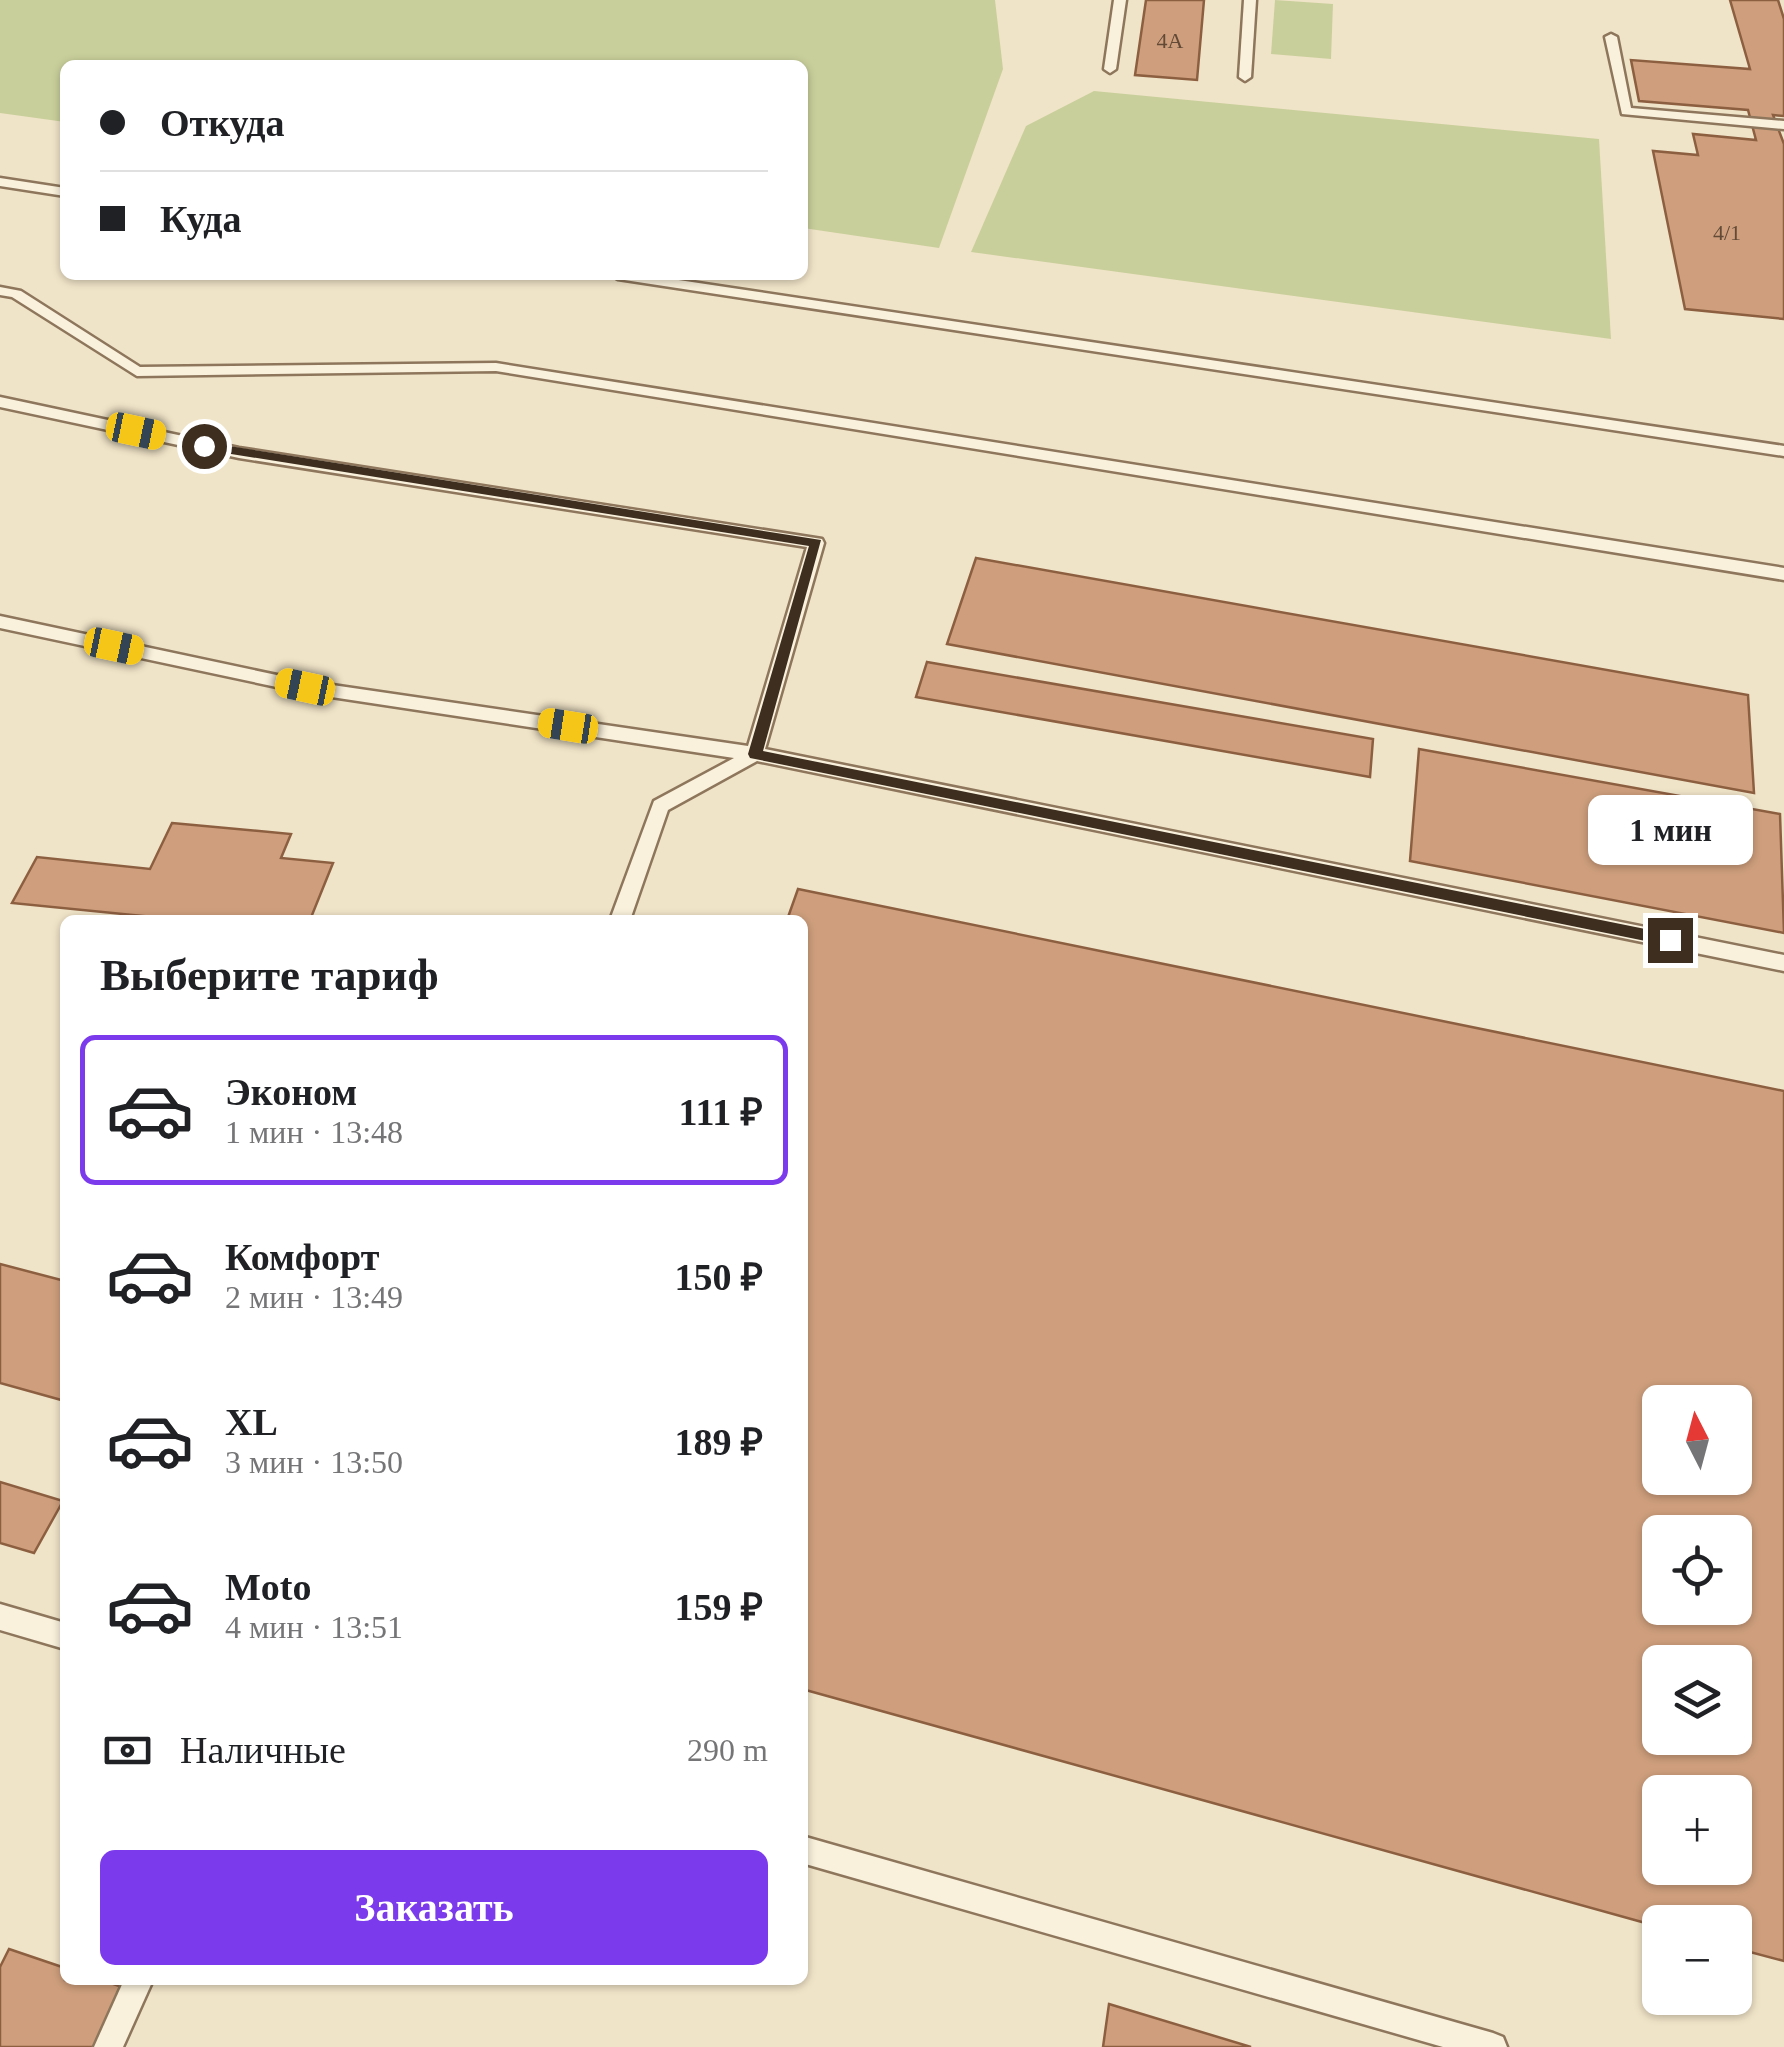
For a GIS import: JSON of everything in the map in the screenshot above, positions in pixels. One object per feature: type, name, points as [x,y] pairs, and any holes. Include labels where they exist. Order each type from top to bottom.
[{"type":"lane","points":[[1110,69],[1120,0]]},
{"type":"lane","points":[[1245,77],[1250,0]]},
{"type":"lane","points":[[1611,37],[1626,110],[1784,125]]},
{"type":"lane","points":[[0,182],[60,191]]},
{"type":"lane","points":[[651,280],[1784,450]]},
{"type":"lane","points":[[0,291],[16,294],[137,372],[496,367],[1784,574]]},
{"type":"lane","points":[[0,402],[238,453],[816,543],[755,754],[660,806],[622,915]]},
{"type":"lane","points":[[0,622],[305,687],[755,754],[1784,963]]},
{"type":"lane","points":[[0,1617],[60,1635]]},
{"type":"lane","points":[[808,1851],[1494,2047]]},
{"type":"lane","points":[[108,2047],[137,1985]]},
{"type":"green space","points":[[0,0],[995,0],[1003,69],[939,248],[808,229],[808,60],[60,60],[60,121],[0,113]]},
{"type":"green space","points":[[1275,0],[1333,4],[1331,59],[1271,54]]},
{"type":"green space","points":[[1094,91],[1599,139],[1611,339],[971,252],[1026,126]]},
{"type":"building","points":[[1146,0],[1204,0],[1197,80],[1135,75]]},
{"type":"building","points":[[1730,0],[1778,0],[1784,19],[1784,116],[1773,115],[1784,144],[1784,319],[1685,309],[1653,151],[1698,155],[1693,134],[1756,140],[1748,110],[1639,101],[1631,60],[1750,69]]},
{"type":"building","points":[[976,558],[1748,695],[1754,793],[947,644]]},
{"type":"building","points":[[927,662],[1373,739],[1370,777],[916,697]]},
{"type":"building","points":[[1419,749],[1780,814],[1784,933],[1410,861]]},
{"type":"building","points":[[172,823],[291,834],[281,858],[333,863],[312,915],[133,915],[12,903],[37,857],[150,869]]},
{"type":"building","points":[[798,889],[1784,1091],[1784,1961],[1752,1953],[1752,1905],[1642,1905],[1642,1922],[808,1691],[808,915],[789,915]]},
{"type":"building","points":[[0,1264],[60,1280],[60,1400],[0,1383]]},
{"type":"building","points":[[0,1482],[60,1500],[34,1553],[0,1543]]},
{"type":"building","points":[[9,1949],[60,1966],[60,1985],[125,1988],[99,2047],[0,2047],[0,1967]]},
{"type":"building","points":[[1109,2004],[1251,2047],[1103,2047]]},
{"type":"route","points":[[204,446],[816,543],[755,754],[1670,940]]}]
